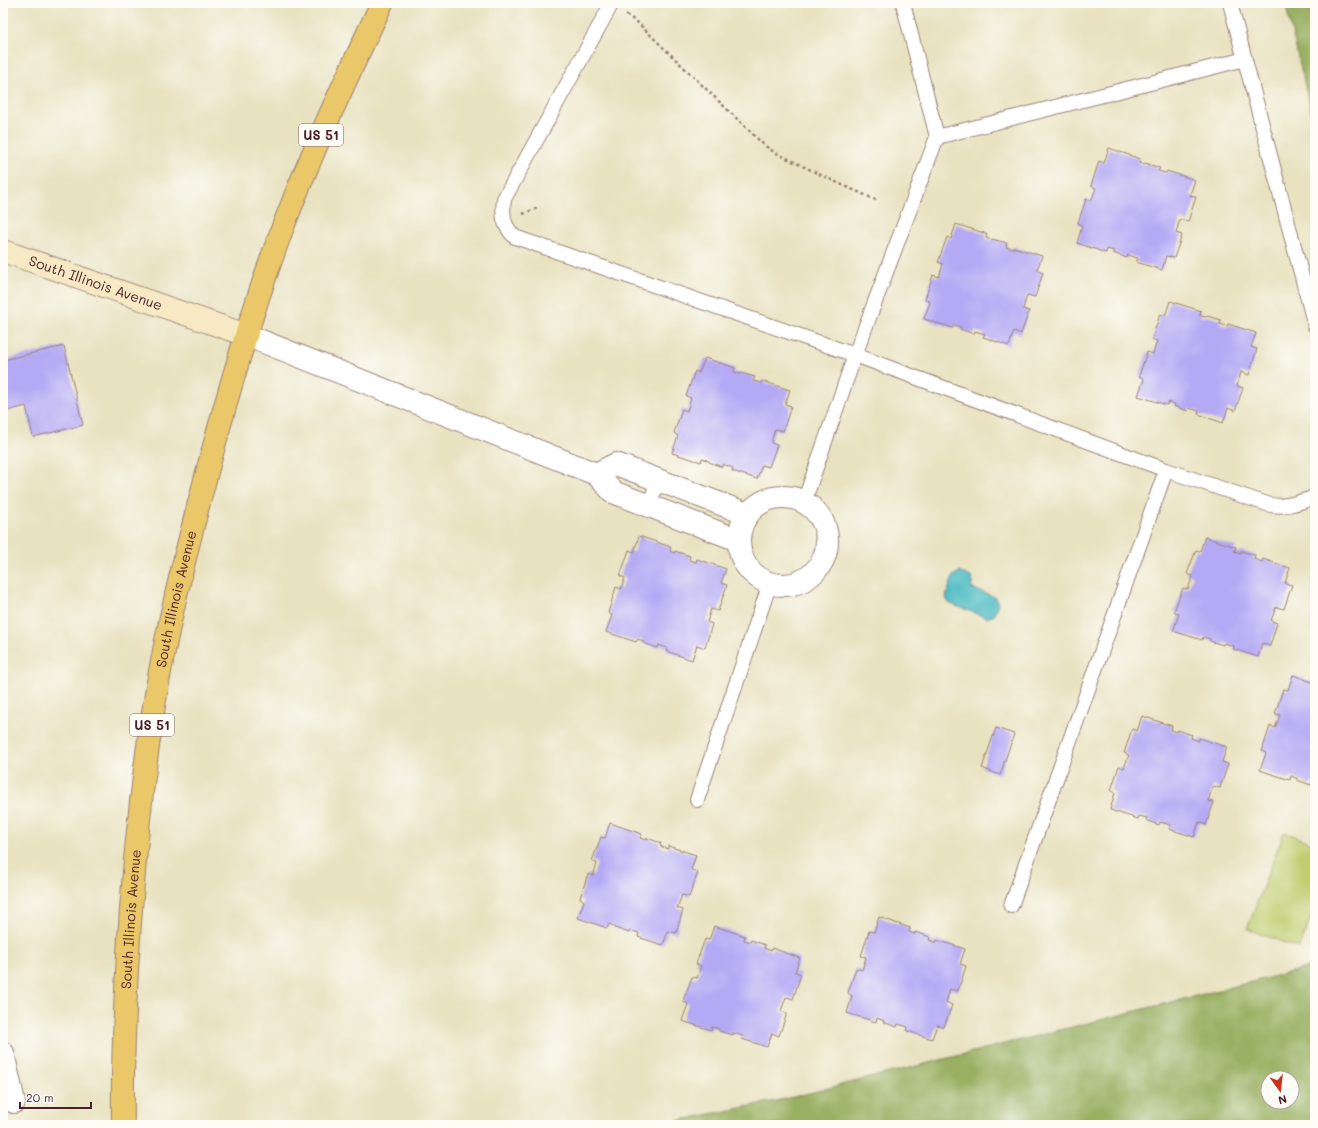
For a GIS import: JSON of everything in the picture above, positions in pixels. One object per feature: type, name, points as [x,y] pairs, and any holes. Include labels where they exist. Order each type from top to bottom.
[{"type":"highway","name":"US 51","points":[[246,335],[284,225],[334,105],[382,3]]},
{"type":"highway","name":"South Illinois Avenue","points":[[123,1125],[126,995],[134,869],[144,775],[161,666],[186,548],[246,335]]},
{"type":"street","name":"South Illinois Avenue","points":[[3,251],[246,335]]},
{"type":"street","points":[[246,335],[596,474],[613,492],[738,540]]},
{"type":"street","points":[[596,474],[616,464],[746,514]]},
{"type":"street","points":[[788,497],[804,502],[816,512],[824,525],[827,540],[825,555],[818,569],[806,579],[792,585],[776,586],[758,580],[747,569],[740,555],[738,540],[741,524],[746,514],[758,504],[772,498],[788,497]]},
{"type":"street","points":[[3,1053],[8,1103]]},
{"type":"lane","points":[[612,3],[504,199],[502,210],[504,222],[508,231],[515,237],[855,355],[1166,470],[1275,507],[1315,497]]},
{"type":"lane","points":[[804,502],[855,355],[937,137],[903,3]]},
{"type":"lane","points":[[1230,3],[1315,326]]},
{"type":"lane","points":[[937,137],[1245,59]]},
{"type":"lane","points":[[1011,906],[1166,470]]},
{"type":"lane","points":[[649,506],[658,480]]},
{"type":"lane","points":[[697,800],[770,583]]},
{"type":"path","points":[[637,22],[764,145],[774,152],[820,175],[876,200]]},
{"type":"green space","points":[[1285,3],[1315,3],[1315,128]]},
{"type":"green space","points":[[1284,832],[1315,844],[1315,906],[1299,948],[1247,929]]},
{"type":"green space","points":[[1315,966],[1315,1125],[656,1125],[785,1099]]},
{"type":"water","points":[[959,572],[971,577],[973,583],[971,588],[995,597],[998,603],[994,615],[988,618],[948,603],[946,596],[953,576]]},
{"type":"building","points":[[1109,148],[1140,159],[1139,163],[1145,165],[1145,163],[1160,168],[1158,171],[1166,173],[1167,171],[1195,180],[1190,195],[1196,197],[1188,222],[1180,219],[1176,233],[1182,235],[1174,258],[1166,256],[1162,270],[1136,262],[1138,258],[1128,255],[1127,258],[1107,249],[1106,253],[1077,243],[1082,226],[1078,223],[1086,199],[1091,201],[1096,188],[1091,186],[1099,161],[1104,163]]},
{"type":"building","points":[[956,224],[987,234],[986,238],[1007,243],[1006,247],[1013,249],[1014,247],[1042,256],[1037,270],[1043,273],[1035,297],[1027,295],[1023,309],[1029,311],[1021,334],[1014,331],[1009,346],[983,337],[985,334],[975,331],[974,334],[960,329],[961,327],[954,325],[953,328],[924,319],[930,302],[925,299],[933,275],[939,277],[943,264],[938,262],[947,237],[951,239]]},
{"type":"building","points":[[1170,301],[1201,311],[1200,316],[1207,316],[1221,320],[1220,324],[1227,326],[1228,324],[1256,333],[1251,347],[1257,349],[1249,375],[1241,372],[1237,386],[1243,388],[1235,411],[1228,408],[1223,423],[1198,414],[1199,411],[1189,408],[1188,411],[1174,406],[1175,404],[1168,402],[1167,405],[1138,396],[1144,379],[1139,376],[1147,352],[1153,354],[1157,341],[1152,339],[1160,314],[1165,316]]},
{"type":"building","points":[[64,346],[83,425],[33,437],[26,406],[3,412],[3,360]]},
{"type":"building","points":[[705,358],[735,368],[734,372],[755,377],[753,381],[761,383],[762,381],[790,390],[785,404],[791,406],[783,431],[775,429],[771,443],[777,445],[769,467],[762,465],[757,479],[732,471],[733,468],[723,464],[722,467],[702,458],[701,462],[672,453],[678,436],[674,433],[682,409],[687,411],[691,398],[686,396],[695,371],[699,373]]},
{"type":"building","points":[[639,536],[671,547],[670,551],[674,553],[675,551],[690,556],[689,560],[696,562],[697,559],[726,569],[721,583],[727,585],[718,611],[711,609],[707,622],[712,624],[705,648],[697,645],[692,660],[666,651],[667,648],[659,645],[658,648],[643,643],[643,641],[638,639],[636,642],[606,632],[612,615],[608,613],[616,587],[621,589],[625,578],[620,576],[629,550],[634,552]]},
{"type":"building","points":[[1205,537],[1236,547],[1234,551],[1241,553],[1241,551],[1255,555],[1254,559],[1262,562],[1263,559],[1290,568],[1285,583],[1292,585],[1284,609],[1276,607],[1271,621],[1277,623],[1270,646],[1262,643],[1258,657],[1233,649],[1234,646],[1224,643],[1223,645],[1203,637],[1202,640],[1173,631],[1179,614],[1174,611],[1183,588],[1188,589],[1193,576],[1187,574],[1196,550],[1200,551]]},
{"type":"building","points":[[1293,675],[1315,683],[1315,783],[1312,782],[1311,785],[1291,776],[1290,780],[1260,770],[1266,753],[1262,751],[1270,726],[1275,728],[1280,715],[1275,714],[1283,689],[1288,690]]},
{"type":"building","points":[[1142,716],[1172,726],[1171,730],[1177,732],[1178,730],[1192,735],[1191,738],[1199,741],[1199,738],[1227,747],[1222,762],[1228,764],[1220,788],[1213,786],[1208,801],[1214,802],[1206,825],[1199,822],[1194,837],[1169,829],[1171,825],[1160,822],[1159,825],[1146,820],[1147,818],[1139,816],[1138,819],[1110,810],[1115,793],[1111,790],[1119,766],[1124,768],[1129,755],[1124,753],[1132,729],[1137,731]]},
{"type":"building","points":[[996,728],[1014,734],[1000,775],[982,768]]},
{"type":"building","points":[[610,823],[642,834],[640,838],[646,840],[647,838],[661,843],[660,846],[668,849],[668,846],[696,855],[691,870],[698,872],[689,897],[682,895],[677,908],[683,910],[676,933],[668,931],[663,945],[638,937],[639,933],[630,930],[629,933],[609,924],[607,928],[578,918],[584,901],[580,898],[588,874],[593,876],[597,863],[592,861],[601,837],[605,838]]},
{"type":"building","points":[[879,917],[910,928],[909,932],[915,934],[915,932],[930,937],[929,940],[936,943],[937,940],[965,949],[960,964],[966,966],[958,991],[950,989],[946,1002],[952,1005],[944,1027],[937,1025],[932,1039],[907,1031],[908,1027],[898,1024],[897,1027],[877,1018],[876,1022],[847,1013],[852,996],[848,993],[856,968],[862,970],[866,957],[861,956],[869,931],[874,932]]},
{"type":"building","points":[[714,926],[745,936],[744,940],[750,942],[751,940],[765,945],[764,948],[771,951],[772,948],[800,958],[795,972],[801,974],[793,999],[786,997],[781,1011],[787,1013],[779,1036],[772,1033],[767,1047],[742,1039],[743,1036],[719,1031],[719,1029],[712,1027],[711,1030],[682,1021],[688,1004],[683,1001],[692,977],[697,978],[701,966],[696,964],[705,939],[709,940]]}]
